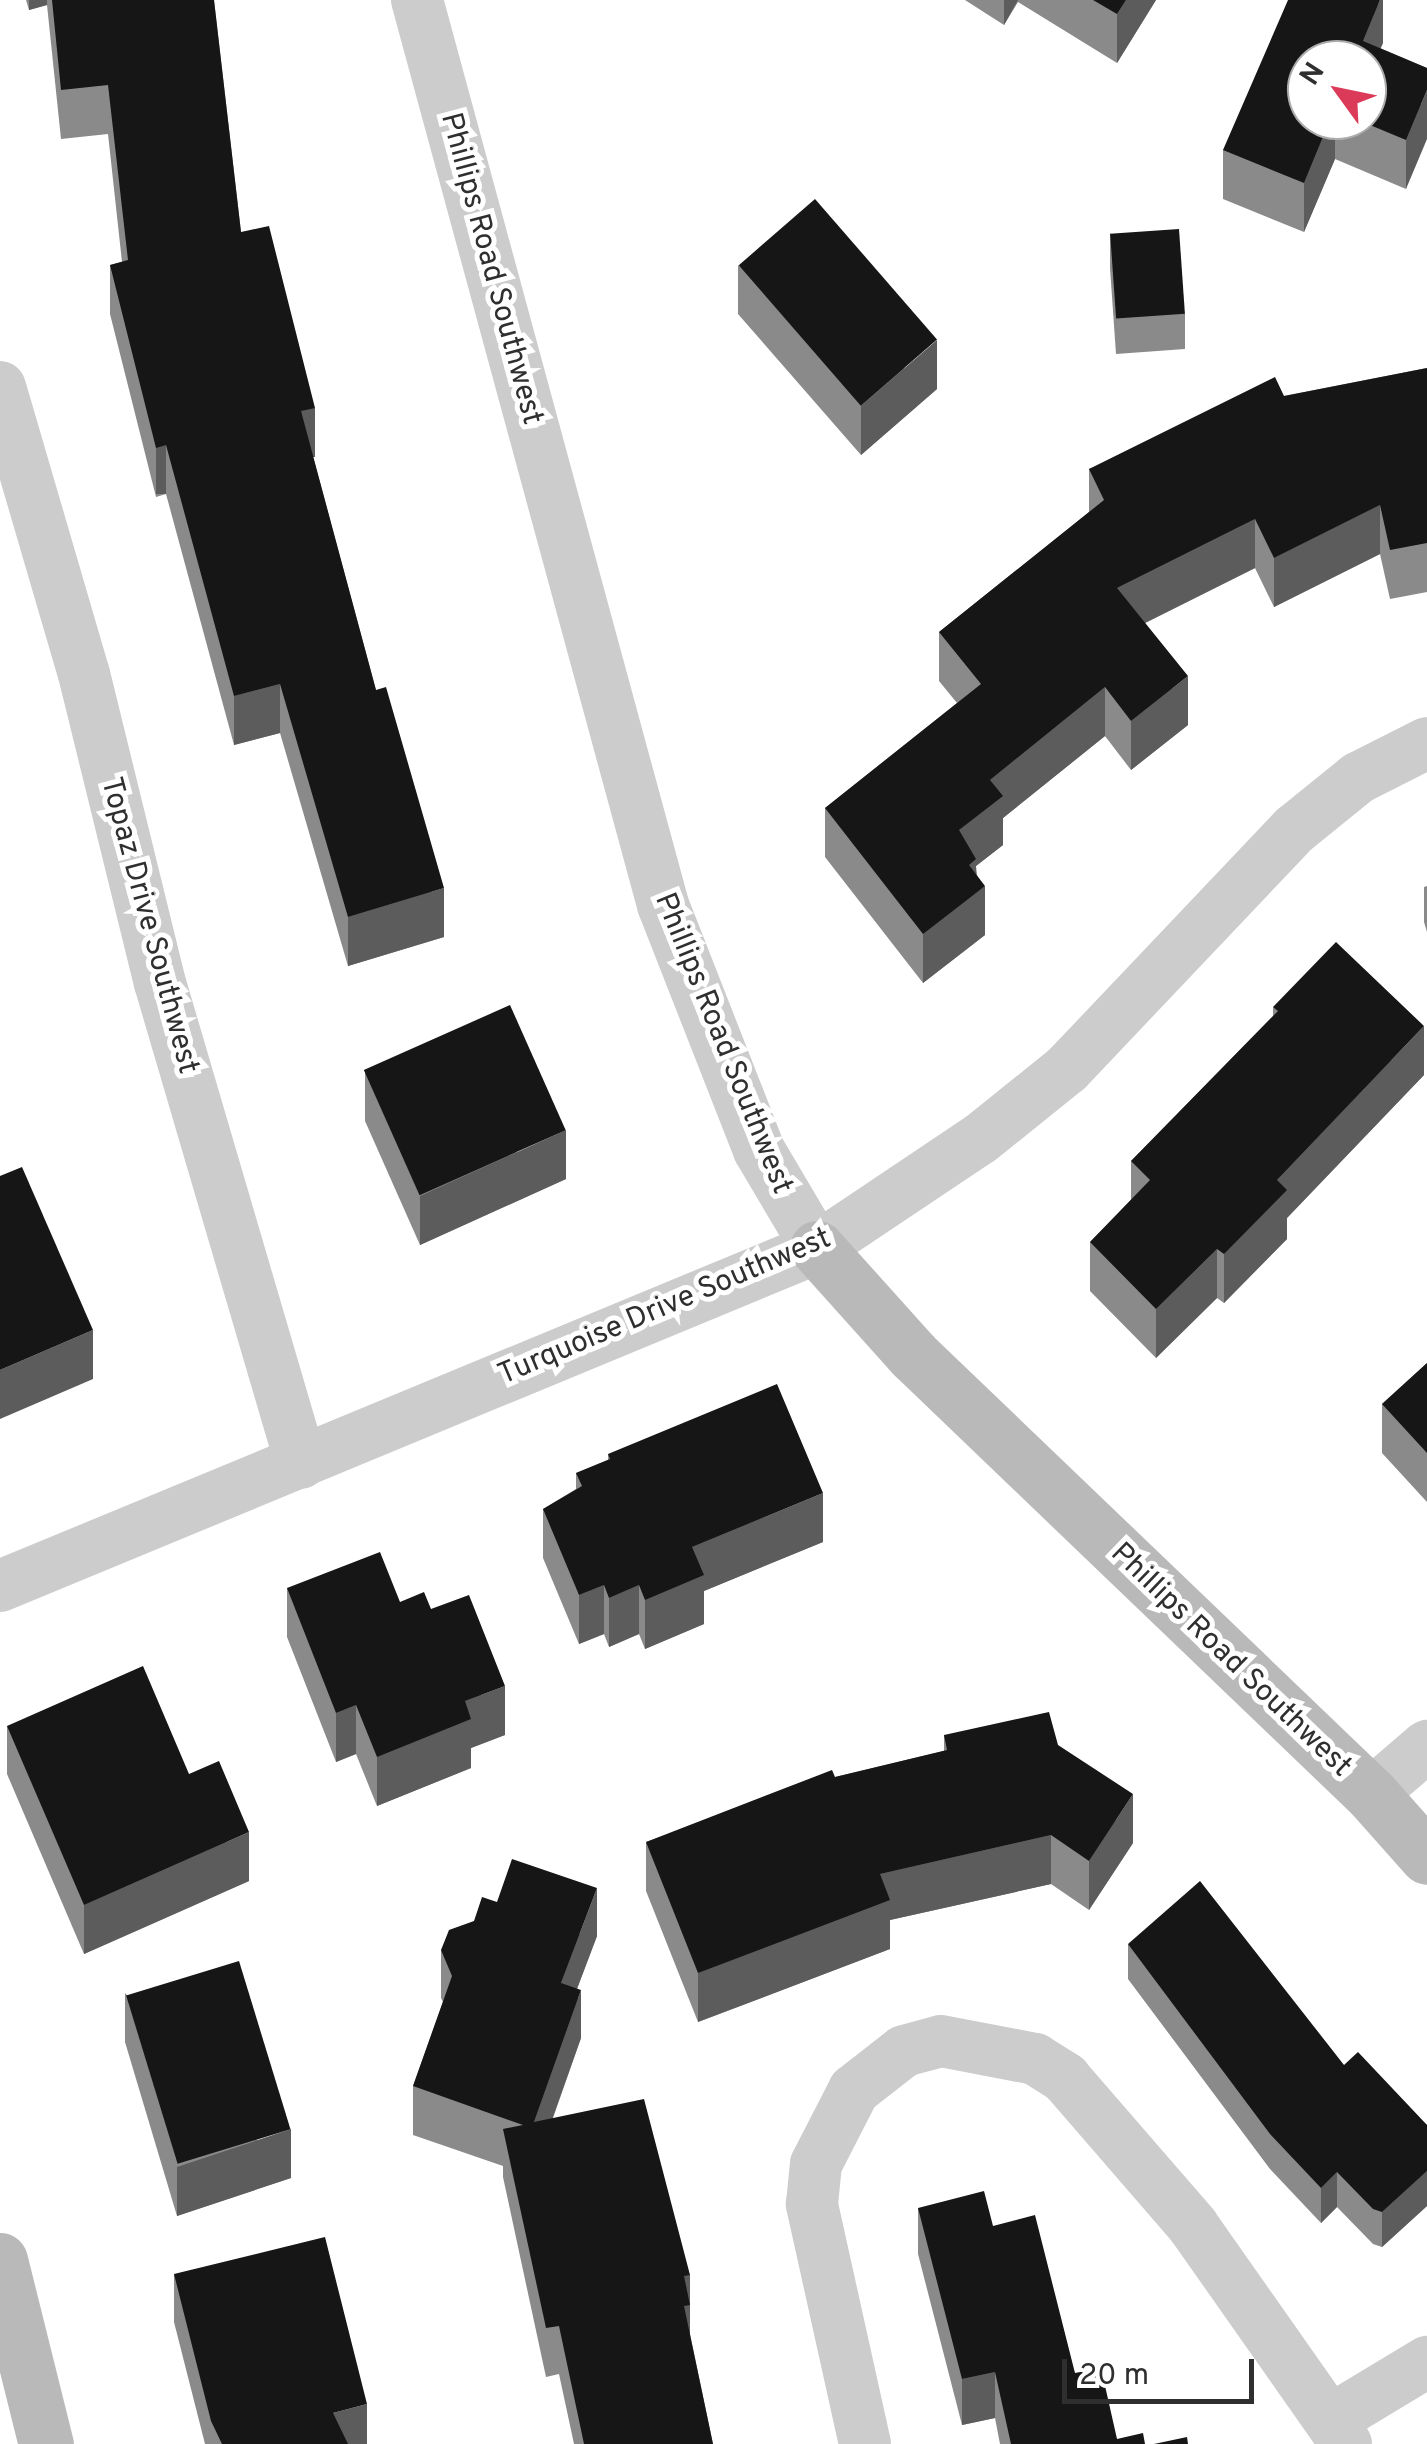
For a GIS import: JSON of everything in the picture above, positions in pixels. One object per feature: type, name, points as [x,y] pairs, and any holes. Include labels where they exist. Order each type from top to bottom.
[{"type":"street","name":"Phillips Road Southwest","points":[[418,0],[662,905],[759,1150],[817,1248],[913,1355],[1371,1794],[1427,1857]]},
{"type":"street","name":"Topaz Drive Southwest","points":[[0,387],[84,674],[160,984],[302,1463]]},
{"type":"street","name":"Turquoise Drive Southwest","points":[[0,1586],[817,1248],[980,1139],[1067,1068],[1296,830],[1358,778],[1427,743]]},
{"type":"street","points":[[1371,1794],[1427,1746]]},
{"type":"street","points":[[865,2444],[812,2204],[816,2164],[854,2090],[904,2051],[941,2041],[1035,2059],[1065,2078],[1193,2226],[1262,2329],[1340,2431],[1427,2362]]},
{"type":"street","points":[[0,2260],[46,2444]]},
{"type":"building","points":[[52,0],[214,0],[241,232],[269,226],[315,408],[301,411],[376,690],[386,687],[444,888],[348,917],[280,684],[234,696],[166,445],[156,448],[110,265],[128,260],[108,85],[61,90]]},
{"type":"building","points":[[1093,0],[1126,0],[1117,14]]},
{"type":"building","points":[[1288,0],[1380,0],[1363,40],[1287,40],[1287,140],[1322,140],[1304,183],[1223,150]]},
{"type":"building","points":[[1387,51],[1427,68],[1427,90],[1406,140],[1387,132]]},
{"type":"building","points":[[815,199],[937,339],[861,406],[739,265]]},
{"type":"building","points":[[1179,229],[1185,314],[1116,319],[1110,234]]},
{"type":"building","points":[[1427,368],[1427,543],[1390,550],[1380,505],[1274,558],[1255,519],[1117,588],[1188,676],[1131,721],[1105,687],[990,780],[1003,796],[959,830],[976,859],[969,865],[985,886],[923,934],[825,808],[981,684],[939,632],[1104,500],[1089,469],[1275,377],[1284,396]]},
{"type":"building","points":[[1336,942],[1424,1026],[1277,1180],[1287,1190],[1224,1254],[1217,1249],[1156,1309],[1090,1242],[1150,1180],[1131,1161],[1278,1011],[1273,1007]]},
{"type":"building","points":[[510,1005],[566,1130],[420,1195],[364,1070]]},
{"type":"building","points":[[22,1167],[93,1330],[0,1370],[0,1176]]},
{"type":"building","points":[[1427,1363],[1427,1453],[1382,1404]]},
{"type":"building","points":[[777,1384],[823,1493],[692,1547],[704,1575],[645,1600],[639,1585],[609,1598],[604,1585],[579,1595],[543,1509],[582,1486],[576,1473],[610,1459],[608,1454]]},
{"type":"building","points":[[380,1552],[400,1602],[424,1592],[431,1609],[469,1595],[505,1686],[465,1701],[471,1719],[377,1757],[356,1705],[336,1713],[287,1588]]},
{"type":"building","points":[[143,1666],[189,1774],[219,1761],[249,1832],[84,1905],[7,1726]]},
{"type":"building","points":[[1049,1712],[1058,1745],[1133,1794],[1089,1861],[1051,1835],[880,1874],[890,1900],[698,1973],[646,1842],[832,1770],[835,1777],[947,1750],[944,1735]]},
{"type":"building","points":[[512,1859],[597,1888],[561,1983],[581,1990],[534,2122],[644,2099],[690,2275],[684,2276],[690,2305],[684,2306],[713,2444],[584,2444],[559,2326],[546,2328],[503,2129],[523,2125],[413,2086],[452,1976],[441,1950],[449,1930],[474,1921],[482,1897],[497,1902]]},
{"type":"building","points":[[1200,1881],[1344,2065],[1358,2052],[1427,2125],[1427,2171],[1382,2212],[1373,2209],[1337,2172],[1321,2188],[1270,2134],[1128,1944]]},
{"type":"building","points":[[239,1961],[290,2129],[178,2164],[126,1995]]},
{"type":"building","points":[[984,2191],[993,2226],[1035,2215],[1075,2373],[1101,2368],[1117,2439],[1143,2433],[1145,2444],[1011,2444],[995,2372],[962,2379],[918,2208]]},
{"type":"building","points":[[325,2237],[367,2404],[333,2413],[348,2444],[222,2444],[211,2421],[174,2274]]},
{"type":"building","points":[[1187,2437],[1188,2444],[1154,2444]]}]
